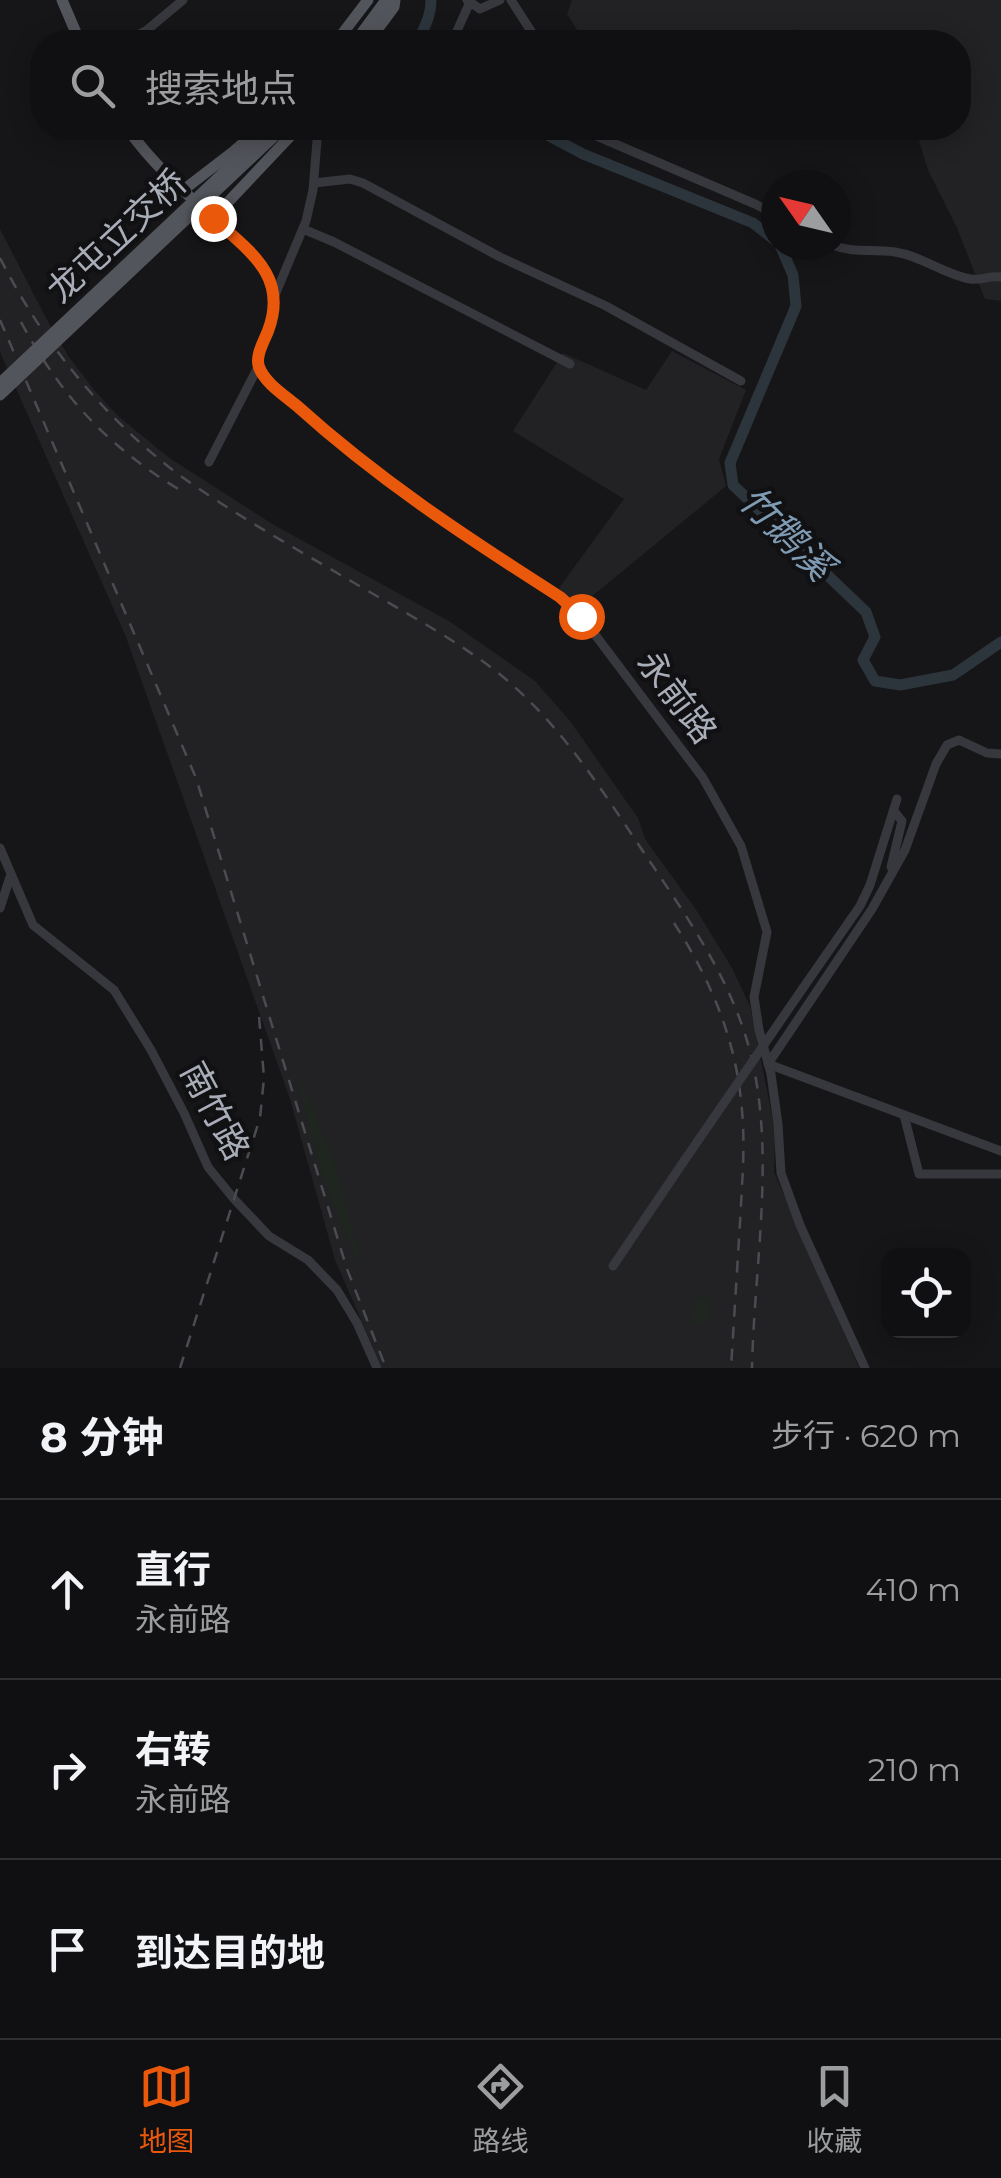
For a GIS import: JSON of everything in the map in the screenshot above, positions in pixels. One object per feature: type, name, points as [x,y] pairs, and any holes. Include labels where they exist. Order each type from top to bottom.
[{"type":"main road","points":[[62,0],[75,30]]},
{"type":"main road","points":[[70,0],[83,30]]},
{"type":"main road","points":[[354,30],[376,0]]},
{"type":"main road","points":[[349,30],[386,0]]},
{"type":"main road","points":[[377,30],[395,0]]},
{"type":"main road","points":[[135,140],[213,218],[287,140]]},
{"type":"main road","points":[[182,191],[246,140]]},
{"type":"main road","name":"龙屯立交桥","points":[[0,383],[258,140]]},
{"type":"main road","name":"龙屯立交桥","points":[[0,394],[270,140]]},
{"type":"street","points":[[146,30],[184,0]]},
{"type":"street","points":[[457,30],[468,1],[480,9],[500,0]]},
{"type":"street","points":[[511,0],[530,30]]},
{"type":"street","points":[[209,462],[258,367],[274,298],[303,229],[314,184],[317,140]]},
{"type":"street","points":[[606,140],[761,208]]},
{"type":"street","points":[[314,184],[350,179],[363,184],[500,257],[606,306],[741,381]]},
{"type":"street","points":[[213,218],[259,262],[270,277],[274,298]]},
{"type":"street","points":[[303,229],[570,364]]},
{"type":"street","points":[[851,252],[892,251],[975,280],[990,275],[1001,278]]},
{"type":"street","name":"永前路","points":[[258,367],[270,383],[341,446],[404,495],[560,597],[581,616],[704,778],[741,846],[767,932],[754,997],[778,1124],[780,1174],[865,1368]]},
{"type":"street","points":[[1001,754],[987,753],[958,740],[947,745],[936,764],[905,850],[872,908],[768,1064],[1001,1151]]},
{"type":"street","points":[[613,1266],[860,906],[898,799]]},
{"type":"street","points":[[888,880],[902,820],[894,811]]},
{"type":"street","name":"南竹路","points":[[0,848],[33,925],[114,990],[184,1113],[208,1167],[269,1236],[308,1260],[337,1290],[358,1322],[377,1368]]},
{"type":"street","points":[[0,908],[10,875]]},
{"type":"street","points":[[904,1115],[919,1174],[1001,1174]]},
{"type":"shaded area","points":[[572,0],[1001,0],[1001,301],[985,299],[919,140],[971,140],[971,30],[577,30],[567,14]]},
{"type":"shaded area","points":[[0,229],[69,357],[117,415],[168,457],[274,525],[449,621],[535,681],[570,721],[638,818],[645,839],[697,911],[750,1006],[775,1130],[774,1172],[859,1368],[382,1368],[335,1260],[290,1099],[126,637],[0,352]]},
{"type":"shaded area","points":[[672,351],[746,390],[719,459],[726,486],[579,607],[559,588],[624,499],[513,431],[563,353],[646,390]]},
{"type":"shaded area","points":[[297,1071],[335,1164],[363,1270],[322,1173]]},
{"type":"shaded area","points":[[697,1296],[711,1299],[706,1324],[692,1322]]},
{"type":"waterway","name":"竹鹅溪","points":[[423,30],[431,0]]},
{"type":"waterway","name":"竹鹅溪","points":[[557,140],[761,229]]},
{"type":"waterway","name":"竹鹅溪","points":[[786,260],[793,275],[796,306],[730,463],[733,485],[866,612],[875,637],[863,660],[875,681],[900,685],[953,675],[1001,642]]},
{"type":"railway","points":[[0,258],[56,350],[127,431],[182,477],[224,505],[428,626],[497,672],[544,716],[621,819],[716,968],[740,1019],[755,1074],[762,1184],[752,1368]]},
{"type":"railway","points":[[0,320],[196,778],[347,1269],[386,1368]]},
{"type":"railway","points":[[21,322],[36,349],[89,418],[130,456],[180,490]]},
{"type":"railway","points":[[674,923],[718,1008],[738,1077],[743,1162],[731,1368]]},
{"type":"railway","points":[[180,1368],[260,1118],[264,1078],[259,1016]]},
{"type":"route","points":[[213,218],[270,277],[274,298],[258,367],[270,383],[404,495],[560,597],[581,616]]}]
